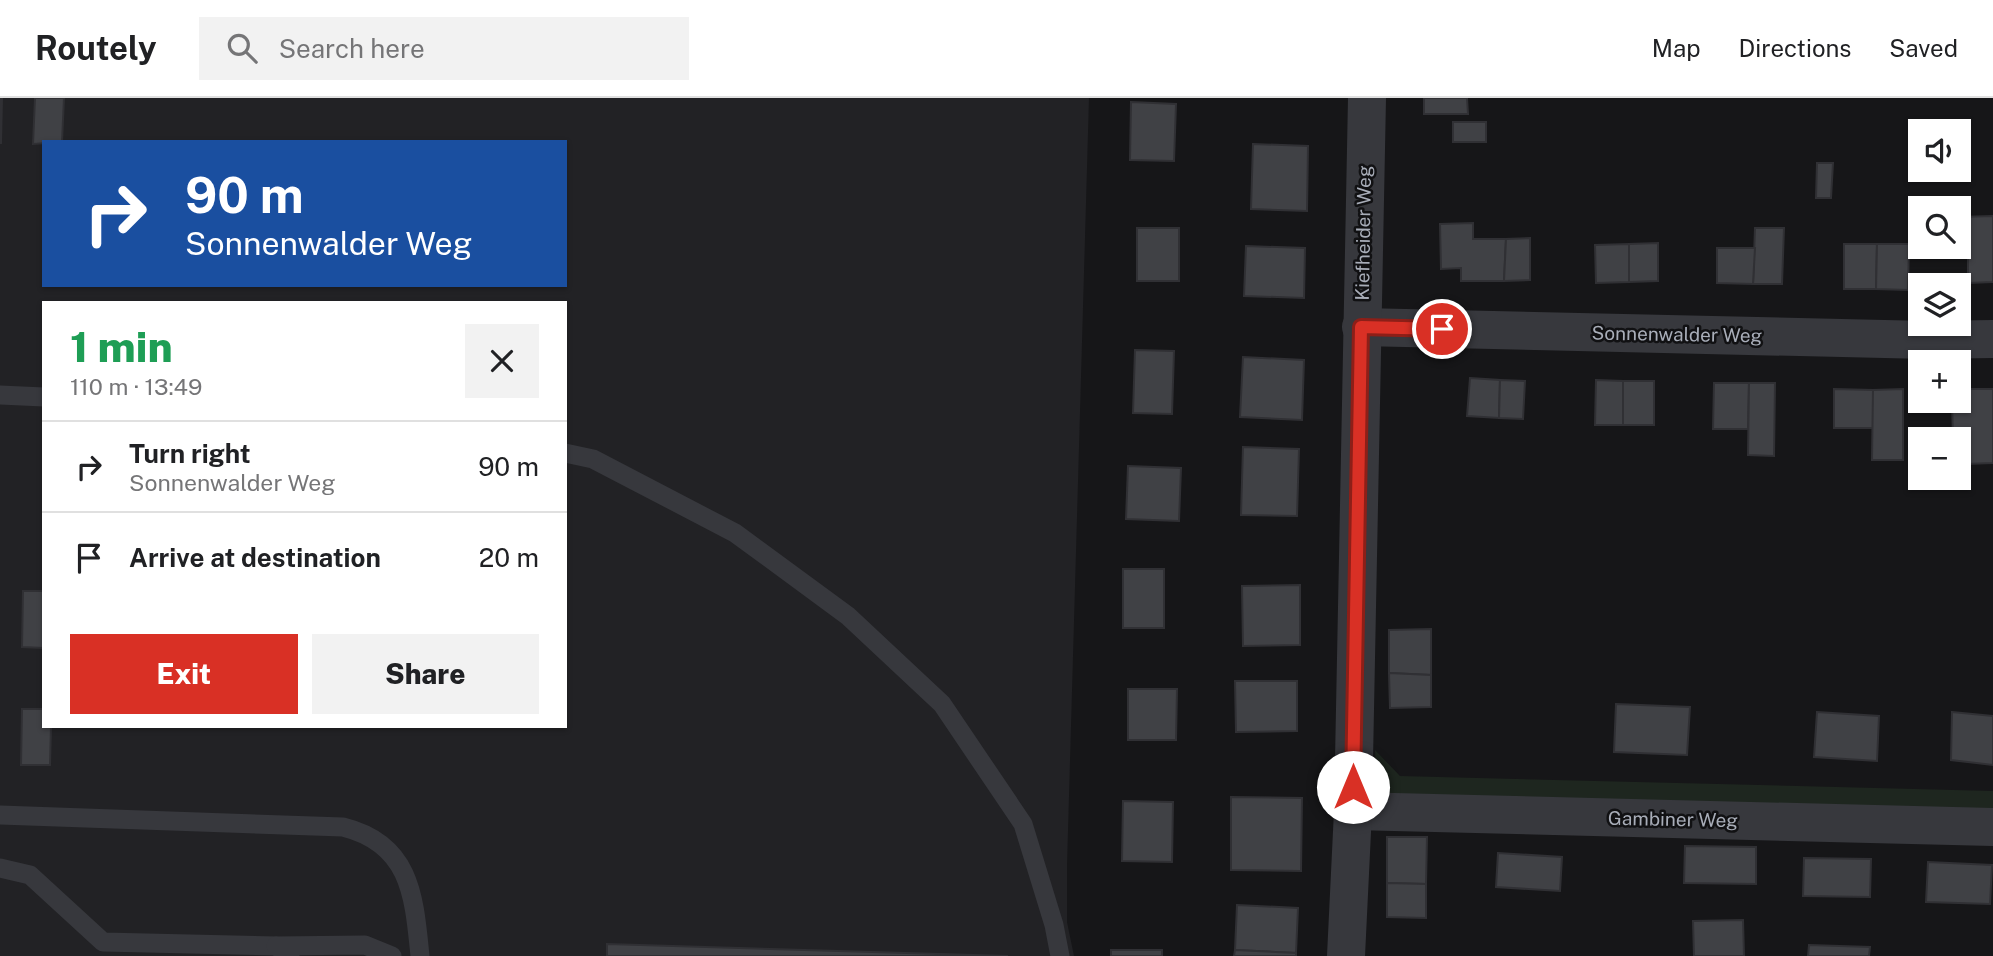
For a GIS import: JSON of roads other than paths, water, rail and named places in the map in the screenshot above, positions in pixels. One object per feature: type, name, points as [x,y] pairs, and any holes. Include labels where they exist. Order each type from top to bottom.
[{"type":"street","name":"Kiefheider Weg","points":[[1346,956],[1353,811],[1367,98]]},
{"type":"street","name":"Sonnenwalder Weg","points":[[1361,327],[1927,340],[1993,339]]},
{"type":"street","name":"Gambiner Weg","points":[[1353,811],[1993,827]]},
{"type":"lane","points":[[0,395],[42,397]]},
{"type":"lane","points":[[567,453],[593,459],[735,533],[848,616],[942,704],[1023,824],[1054,925],[1060,956]]},
{"type":"lane","points":[[0,815],[343,827],[368,833],[389,851],[407,875],[420,956]]},
{"type":"lane","points":[[0,868],[10,867],[30,875],[103,942],[283,951],[365,945],[392,956]]}]
